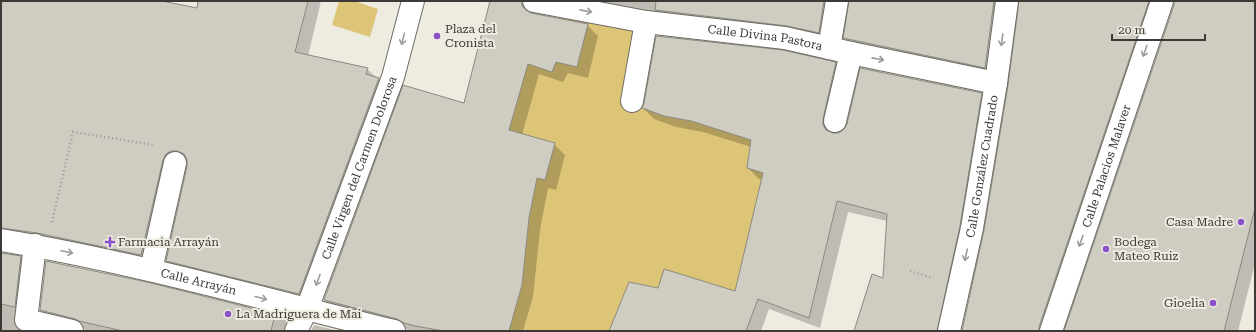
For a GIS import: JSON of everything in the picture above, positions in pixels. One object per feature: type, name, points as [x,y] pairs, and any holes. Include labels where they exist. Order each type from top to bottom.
[{"type":"street","name":"Calle Virgen del Carmen Dolorosa","points":[[296,331],[307,310],[394,77],[413,1]]},
{"type":"street","name":"Calle Divina Pastora","points":[[534,1],[646,22],[785,38],[851,53],[996,82]]},
{"type":"street","points":[[829,48],[837,1]]},
{"type":"street","name":"Calle González Cuadrado","points":[[949,331],[972,228],[996,82],[1007,1]]},
{"type":"street","name":"Calle Palacios Malaver","points":[[1051,331],[1162,1]]},
{"type":"street","points":[[632,101],[646,22]]},
{"type":"street","points":[[835,121],[851,53]]},
{"type":"street","points":[[151,270],[175,163]]},
{"type":"street","name":"Calle Arrayán","points":[[1,240],[151,270],[394,331]]},
{"type":"street","points":[[41,247],[26,320],[72,331]]},
{"type":"path","points":[[41,247],[73,132],[174,148],[175,163]]},
{"type":"shaded area","points":[[339,1],[354,1],[378,9],[370,37],[332,25]]},
{"type":"shaded area","points":[[561,15],[640,28],[637,106],[664,116],[691,121],[751,140],[747,168],[763,173],[735,291],[664,269],[660,281],[666,289],[629,282],[609,331],[509,331],[522,285],[529,218],[537,178],[506,142],[523,78],[526,40],[530,64],[552,72],[556,62],[577,67],[581,48],[555,41]]},
{"type":"building","points":[[1,1],[162,1],[197,8],[198,1],[308,1],[295,52],[368,68],[366,74],[379,78],[299,294],[166,261],[187,166],[187,160],[184,154],[177,151],[171,151],[166,154],[163,160],[141,255],[37,233],[1,228]]},
{"type":"building","points":[[490,1],[522,1],[522,6],[531,13],[588,24],[577,67],[556,62],[552,72],[528,64],[509,130],[555,143],[545,180],[537,178],[529,218],[522,285],[509,331],[444,331],[415,326],[397,319],[324,300],[403,85],[464,103]]},
{"type":"building","points":[[656,1],[824,1],[819,33],[787,26],[655,10]]},
{"type":"building","points":[[849,1],[994,1],[985,68],[843,38]]},
{"type":"building","points":[[1019,1],[1149,1],[1039,327],[1039,331],[962,331],[984,230],[1008,85]]},
{"type":"building","points":[[1174,1],[1255,1],[1255,208],[1224,331],[1064,331],[1174,5]]},
{"type":"building","points":[[656,36],[783,50],[836,62],[823,119],[823,125],[826,130],[833,133],[839,133],[847,124],[860,68],[982,93],[960,226],[937,331],[854,331],[872,274],[883,278],[887,214],[837,201],[809,318],[758,299],[746,331],[609,331],[629,282],[658,288],[664,269],[735,291],[763,173],[747,168],[751,140],[691,121],[664,116],[642,108]]},
{"type":"building","points":[[1,253],[21,256],[15,307],[1,304]]},
{"type":"building","points":[[46,261],[147,282],[275,314],[271,331],[123,331],[40,310]]},
{"type":"place","name":"Plaza del Cronista","points":[[437,36]]},
{"type":"place","name":"Casa Madre","points":[[1241,222]]},
{"type":"place","name":"Farmacia Arrayán","points":[[110,242]]},
{"type":"place","name":"Bodega Mateo Ruiz","points":[[1106,249]]},
{"type":"place","name":"Gioelia","points":[[1213,303]]},
{"type":"place","name":"La Madriguera de Mai","points":[[228,314]]}]
